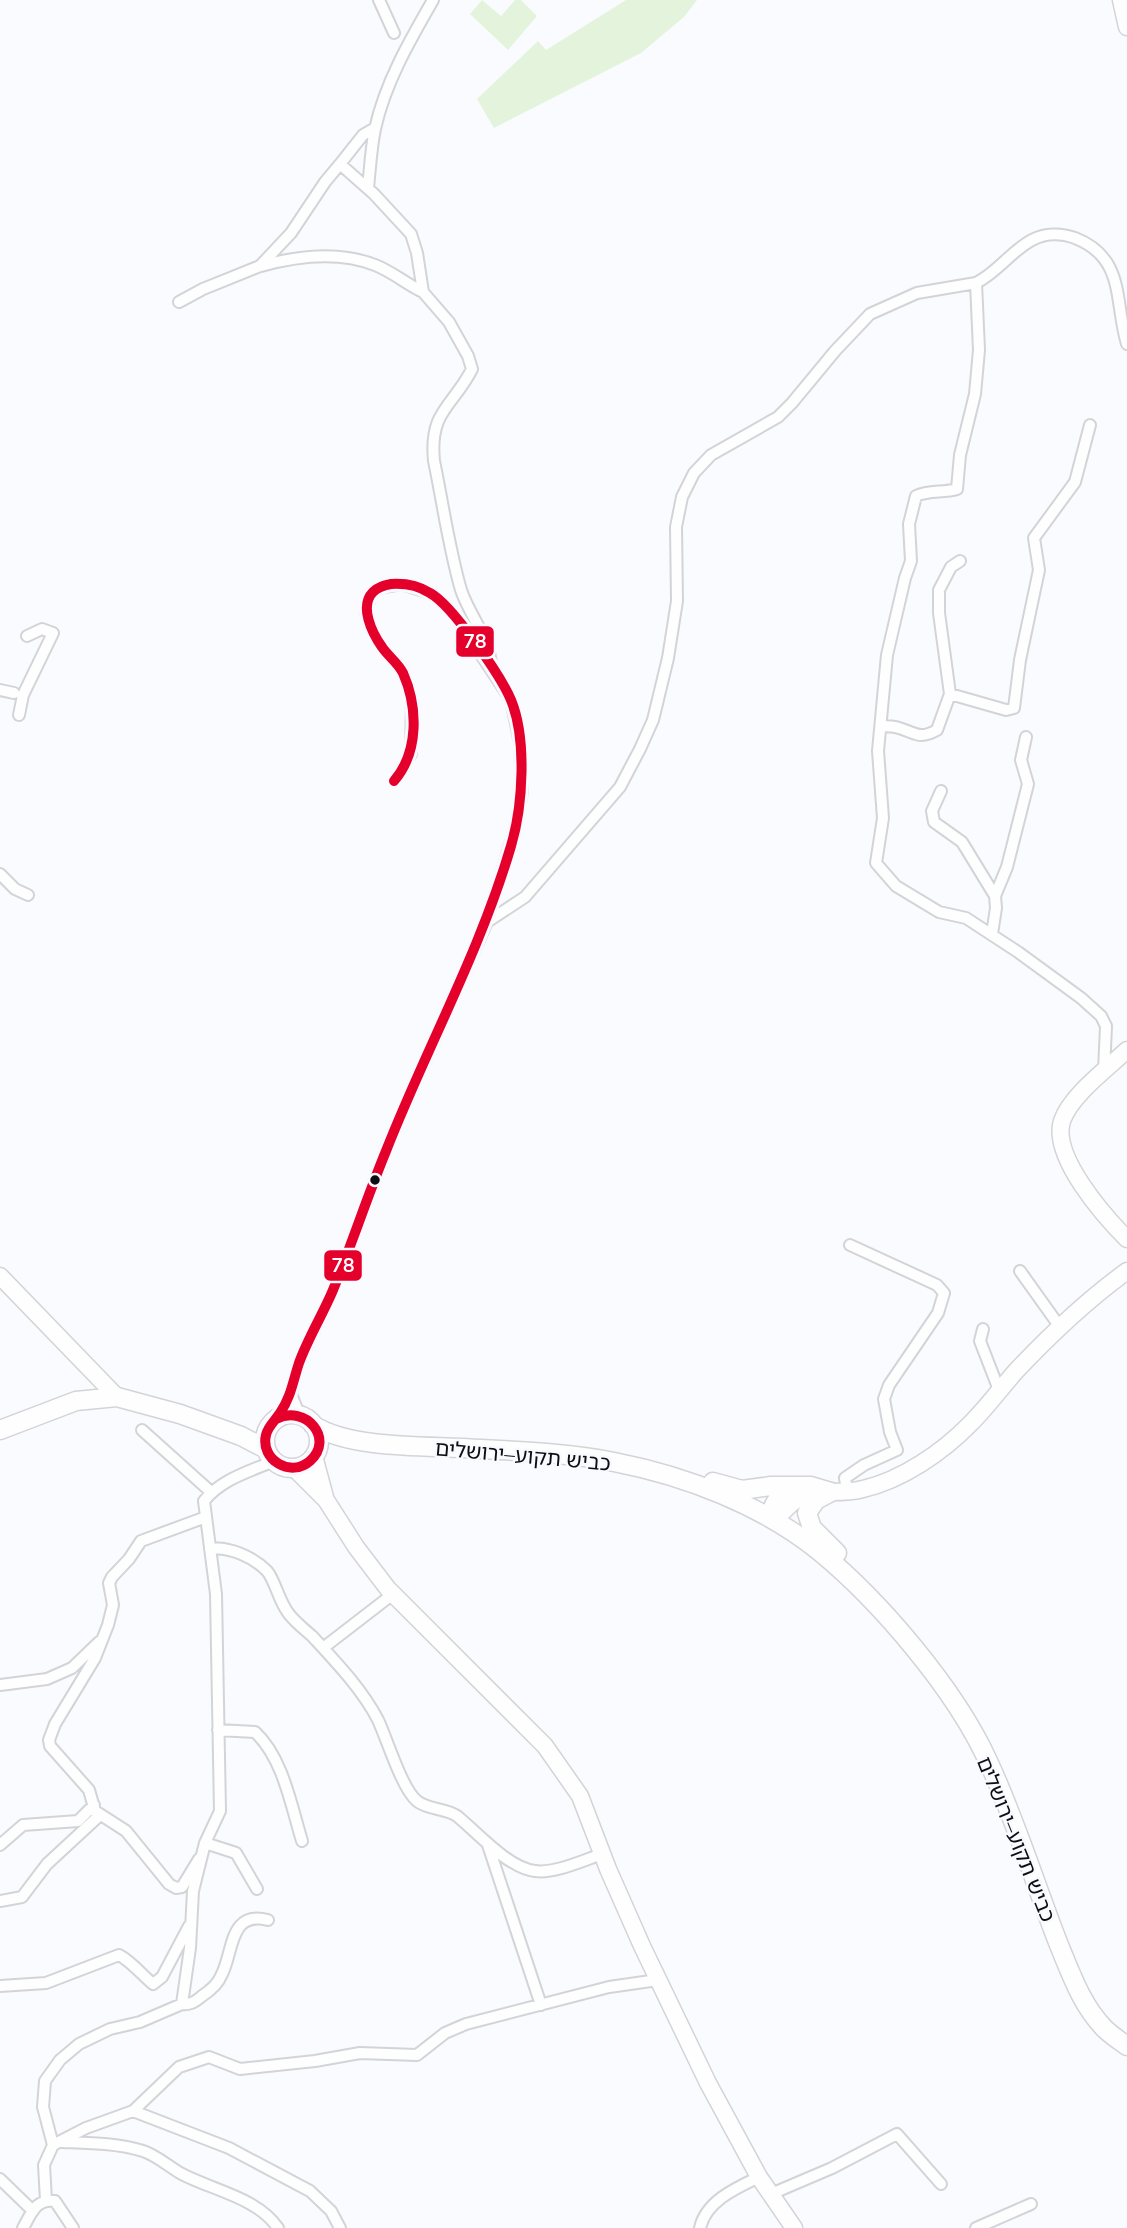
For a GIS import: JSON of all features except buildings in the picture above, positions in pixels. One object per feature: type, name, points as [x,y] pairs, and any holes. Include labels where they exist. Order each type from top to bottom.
[{"type":"main road","points":[[0,1430],[76,1401],[117,1396],[180,1414],[241,1436],[286,1467],[302,1466],[314,1456],[318,1441],[310,1422],[290,1414],[272,1425],[241,1436]]},
{"type":"main road","name":"כביש תקוע–ירושלים","points":[[310,1422],[323,1431],[369,1443]]},
{"type":"main road","points":[[270,1455],[272,1425]]},
{"type":"main road","name":"כביש תקוע–ירושלים","points":[[314,1456],[328,1448],[369,1443],[554,1453],[614,1462],[721,1495],[770,1518],[817,1549],[856,1583],[925,1663],[963,1716],[987,1759],[1014,1822],[1078,1991],[1104,2028],[1127,2046]]},
{"type":"main road","points":[[636,1468],[656,1465],[742,1490],[771,1486],[811,1486],[839,1492]]},
{"type":"main road","points":[[792,1486],[772,1505],[770,1518],[780,1515],[802,1496],[839,1492]]},
{"type":"main road","points":[[839,1492],[816,1500],[807,1513],[812,1528],[882,1595],[921,1643],[925,1663]]},
{"type":"street","points":[[368,188],[375,128],[402,56],[433,0]]},
{"type":"street","points":[[1121,0],[1127,27]]},
{"type":"street","points":[[382,1],[394,33]]},
{"type":"street","points":[[260,266],[291,233],[325,182],[363,135],[375,128]]},
{"type":"street","points":[[340,164],[368,188],[411,234],[423,292]]},
{"type":"street","points":[[487,922],[525,897],[620,787],[640,749],[653,720],[668,658],[677,601],[676,527],[682,497],[694,474],[711,455],[778,417],[870,314],[917,292],[976,283],[990,276],[1034,239],[1056,234],[1086,242],[1103,256],[1113,271],[1127,344]]},
{"type":"street","points":[[179,302],[202,289],[260,266],[290,258],[349,258],[375,265],[423,292],[449,322],[468,356],[472,369],[448,402],[438,421],[432,442],[462,592],[491,653],[492,668]]},
{"type":"street","points":[[976,283],[979,350],[975,394],[960,455],[957,489],[946,492],[926,491],[916,496],[909,524],[911,561],[887,655],[877,751],[883,818],[876,863],[896,886],[939,912],[966,918],[992,934],[1081,998],[1101,1016],[1106,1026],[1104,1071]]},
{"type":"street","points":[[950,694],[1006,710],[1014,708],[1020,660],[1039,570],[1034,538],[1075,482],[1090,425]]},
{"type":"street","points":[[881,726],[898,727],[912,735],[927,736],[937,730],[950,694],[939,613],[939,590],[951,567],[960,561]]},
{"type":"street","points":[[272,1425],[291,1394],[299,1363],[334,1288],[386,1149],[487,922],[511,848],[522,791],[520,743],[511,700],[456,617],[433,594],[402,584],[378,588],[371,593],[366,612],[382,648],[402,670],[412,698],[411,754],[394,781]]},
{"type":"street","points":[[19,715],[23,695],[53,633],[42,629],[27,636]]},
{"type":"street","points":[[0,690],[14,693]]},
{"type":"street","points":[[995,896],[1007,867],[1028,784],[1021,760],[1026,737]]},
{"type":"street","points":[[941,791],[932,811],[934,822],[962,842],[995,896],[992,934]]},
{"type":"street","points":[[0,874],[15,889],[28,895]]},
{"type":"street","points":[[1127,1050],[1074,1102],[1062,1121],[1061,1142],[1086,1191],[1108,1220],[1127,1239]]},
{"type":"street","points":[[850,1245],[937,1285],[944,1293],[938,1313],[889,1385],[884,1399],[890,1432],[897,1450],[864,1465],[845,1478],[839,1492],[860,1490],[887,1482],[970,1424],[1060,1327],[1103,1288],[1127,1271]]},
{"type":"street","points":[[1020,1271],[1060,1327]]},
{"type":"street","points":[[0,1276],[117,1396]]},
{"type":"street","points":[[983,1329],[980,1341],[999,1390]]},
{"type":"street","points":[[291,1394],[298,1409],[310,1422]]},
{"type":"street","points":[[142,1430],[211,1492]]},
{"type":"street","points":[[206,1517],[141,1541],[112,1577],[109,1583],[112,1614],[103,1638],[95,1658],[55,1724],[49,1740],[50,1746],[89,1790],[97,1810],[126,1831],[162,1877],[176,1888],[182,1887],[204,1849],[220,1811],[216,1594],[204,1501],[211,1492],[270,1455]]},
{"type":"street","points":[[314,1456],[326,1500]]},
{"type":"street","points":[[294,1468],[326,1500],[356,1547],[393,1594],[545,1746],[580,1796],[602,1854],[658,1980],[708,2083],[760,2177],[794,2228]]},
{"type":"street","points":[[210,1549],[223,1547],[256,1562],[270,1574],[278,1598],[290,1616],[323,1648],[359,1691],[377,1719],[401,1775],[417,1801],[454,1814],[488,1845],[515,1863],[535,1871],[566,1867],[602,1854]]},
{"type":"street","points":[[323,1648],[393,1594]]},
{"type":"street","points":[[0,1685],[47,1679],[72,1668],[103,1638]]},
{"type":"street","points":[[218,1730],[255,1732],[264,1741],[282,1777],[302,1841]]},
{"type":"street","points":[[0,1845],[23,1825],[78,1821],[97,1810]]},
{"type":"street","points":[[0,1901],[22,1897],[47,1864],[97,1810]]},
{"type":"street","points":[[488,1845],[541,2005]]},
{"type":"street","points":[[204,1849],[236,1853],[257,1889]]},
{"type":"street","points":[[181,2004],[193,1891],[204,1849]]},
{"type":"street","points":[[56,2144],[44,2107],[44,2094],[46,2081],[60,2060],[79,2044],[110,2029],[140,2022],[181,2004],[194,2002],[221,1977],[230,1947],[242,1924],[258,1917],[268,1920]]},
{"type":"street","points":[[0,1986],[46,1983],[119,1955],[127,1959],[153,1984],[162,1977],[191,1922]]},
{"type":"street","points":[[46,2200],[44,2165],[56,2144],[86,2128],[133,2111],[179,2067],[209,2057],[240,2069],[316,2061],[360,2053],[417,2055],[445,2033],[466,2024],[609,1987],[658,1980]]},
{"type":"street","points":[[133,2111],[229,2148],[310,2191],[331,2211],[340,2228]]},
{"type":"street","points":[[771,2194],[832,2168],[897,2134],[941,2184]]},
{"type":"street","points":[[56,2144],[104,2143],[145,2151],[182,2174],[245,2202],[268,2216],[278,2228]]},
{"type":"street","points":[[699,2228],[702,2218],[727,2192],[760,2177]]},
{"type":"street","points":[[0,2179],[33,2211]]},
{"type":"street","points":[[23,2228],[38,2203],[46,2200],[55,2201],[73,2228]]},
{"type":"street","points":[[976,2228],[1031,2204]]},
{"type":"green space","points":[[482,0],[501,16],[515,0],[521,0],[537,16],[508,50],[470,14]]},
{"type":"green space","points":[[626,0],[697,0],[684,17],[641,53],[494,128],[477,99],[538,41],[546,50]]},
{"type":"transit line","name":"78","points":[[276,1419],[297,1416],[314,1426],[319,1443],[317,1452],[310,1461],[294,1468],[279,1464],[268,1452],[266,1435],[287,1401],[303,1354],[333,1290],[379,1168],[484,924],[511,846],[518,812],[521,753],[516,716],[506,689],[475,642],[439,600],[421,588],[391,584],[375,590],[369,598],[367,612],[374,634],[403,673],[411,700],[414,729],[412,743],[408,757],[394,781]]}]
